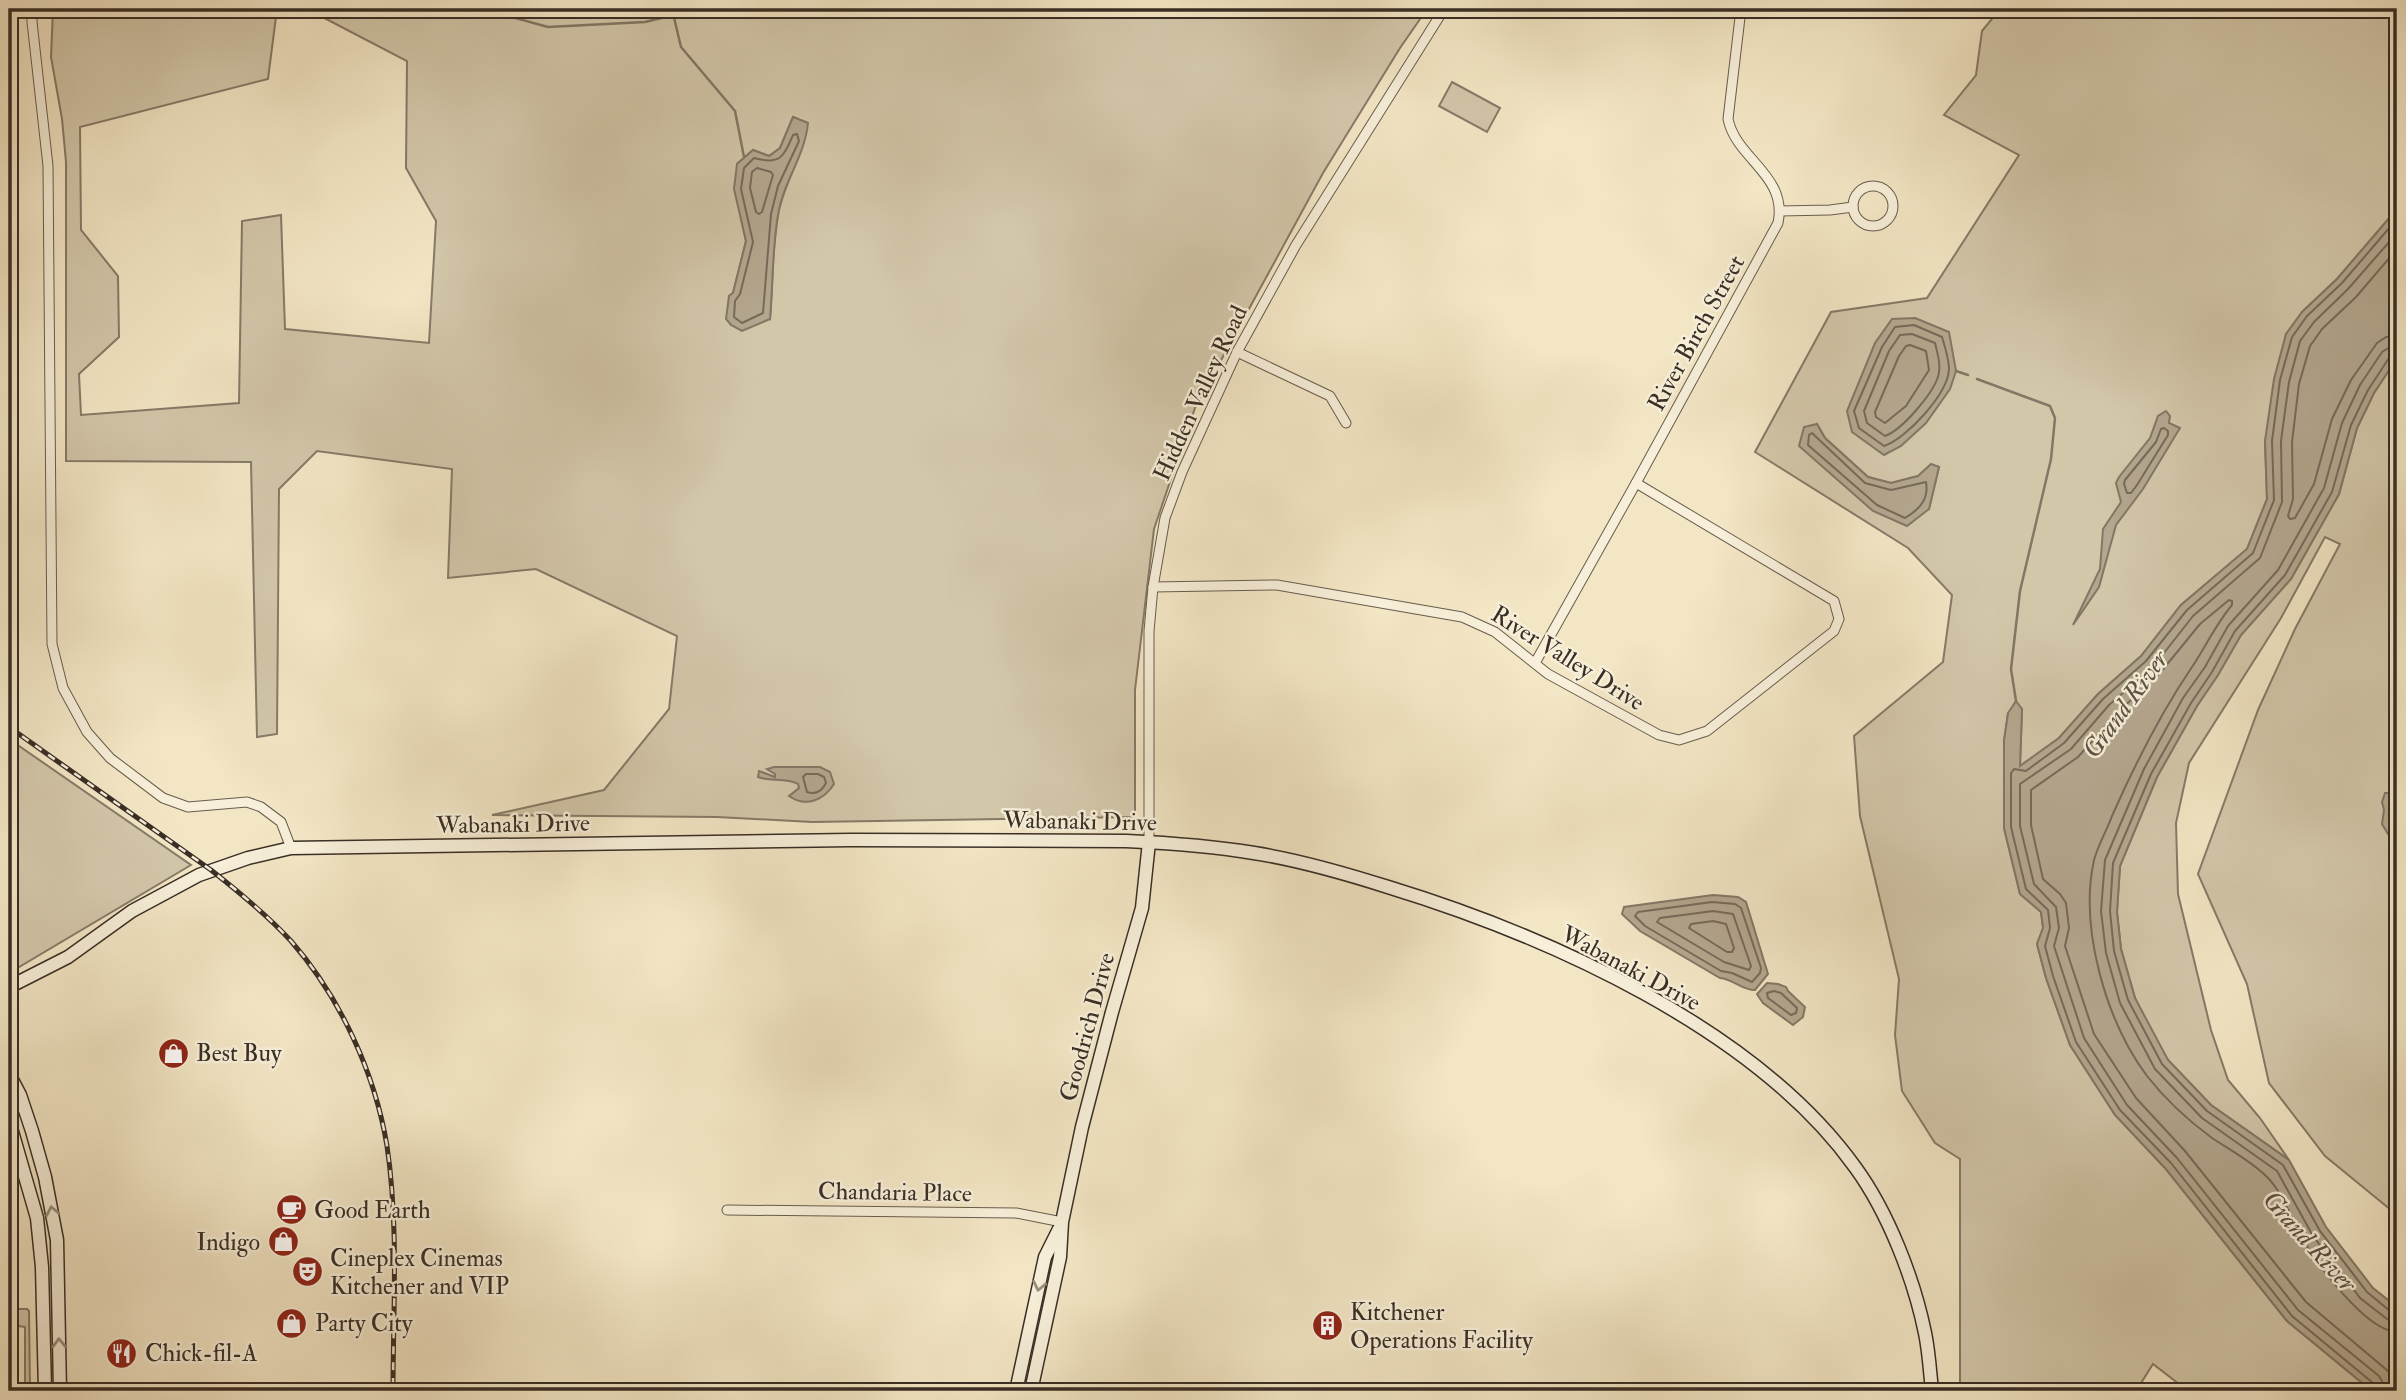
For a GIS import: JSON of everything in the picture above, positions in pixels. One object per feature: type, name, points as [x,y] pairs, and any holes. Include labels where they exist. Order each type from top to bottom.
[{"type":"street","points":[[32,9],[48,166],[52,644],[63,688],[87,732],[110,758],[163,799],[188,807],[247,802],[261,807],[281,822],[291,848]]},
{"type":"street","name":"Hidden Valley Road","points":[[1149,842],[1151,818],[1148,669],[1153,587],[1165,518],[1237,352],[1296,245],[1444,9]]},
{"type":"street","points":[[1741,9],[1728,119],[1734,136],[1768,177],[1777,194],[1780,211],[1853,207]]},
{"type":"street","points":[[1875,187],[1888,193],[1893,209],[1887,220],[1874,226],[1860,221],[1853,207],[1859,192],[1875,187]]},
{"type":"street","name":"River Birch Street","points":[[1535,663],[1774,232],[1780,211]]},
{"type":"street","points":[[1237,352],[1330,396],[1346,423]]},
{"type":"street","name":"River Valley Drive","points":[[1153,587],[1277,584],[1462,617],[1495,632],[1548,674],[1658,735],[1679,740],[1707,732],[1834,631],[1839,619],[1834,601],[1636,483]]},
{"type":"street","name":"Wabanaki Drive","points":[[9,987],[68,957],[132,911],[187,881],[211,870],[291,848],[851,840],[1149,842],[1254,853],[1340,872],[1475,915],[1589,965],[1671,1010],[1753,1064],[1797,1101],[1829,1135],[1856,1168],[1877,1202],[1902,1256],[1925,1333],[1932,1391]]},
{"type":"street","name":"Goodrich Drive","points":[[1031,1391],[1060,1257],[1062,1222],[1082,1127],[1111,1012],[1142,908],[1149,842]]},
{"type":"street","points":[[9,1074],[32,1131],[45,1177],[57,1240],[60,1391]]},
{"type":"street","points":[[9,1121],[30,1189],[40,1244],[45,1391]]},
{"type":"street","name":"Chandaria Place","points":[[727,1210],[1016,1213],[1062,1222]]},
{"type":"street","name":"Goodrich Drive","points":[[1016,1391],[1045,1256],[1062,1222]]},
{"type":"shaded area","points":[[53,9],[277,9],[268,79],[80,127],[81,230],[118,276],[119,337],[79,374],[81,415],[239,403],[242,221],[281,215],[285,329],[429,343],[436,221],[406,168],[407,61],[307,9],[1427,9],[1323,173],[1195,408],[1154,529],[1135,690],[1135,817],[812,822],[717,817],[492,815],[604,790],[669,709],[677,636],[536,569],[448,578],[452,469],[317,451],[279,489],[277,734],[257,737],[251,462],[66,461],[66,162],[62,119],[51,57]],"holes":[[[793,117],[807,123],[802,147],[784,191],[778,215],[770,319],[729,296],[733,293],[746,241],[741,218],[737,164],[753,150],[769,156],[780,148]]]},
{"type":"shaded area","points":[[2000,9],[2397,9],[2397,209],[2337,279],[2302,312],[2265,441],[2267,499],[2247,549],[2181,605],[2141,656],[2098,694],[2059,738],[2020,766],[2022,709],[2008,713],[2004,741],[2004,828],[2020,894],[2041,912],[2043,928],[2037,944],[2070,1045],[2115,1115],[2165,1168],[2287,1321],[2372,1391],[2188,1391],[2153,1364],[2136,1391],[1960,1391],[1960,1159],[1935,1143],[1902,1091],[1895,1035],[1899,979],[1860,816],[1854,736],[1943,662],[1952,595],[1908,548],[1755,452],[1831,312],[1927,298],[2019,155],[1944,115],[1976,75],[1982,31]],"holes":[[[1817,424],[1825,438],[1868,477],[1891,483],[1918,476],[1931,465],[1939,467],[1929,509],[1800,446]]]},
{"type":"shaded area","points":[[1452,82],[1500,108],[1487,132],[1439,106]]},
{"type":"shaded area","points":[[2397,358],[2397,1215],[2325,1156],[2269,1083],[2247,984],[2198,874],[2258,710],[2295,629],[2340,544],[2325,537],[2281,618],[2189,763],[2176,823],[2178,894],[2211,1030],[2228,1080],[2260,1118],[2289,1160],[2211,1105],[2168,1060],[2135,998],[2121,949],[2117,912],[2120,866],[2157,777],[2241,635],[2291,579],[2339,494],[2357,428],[2374,393]]},
{"type":"shaded area","points":[[9,739],[191,865],[9,973]]},
{"type":"shaded area","points":[[9,1309],[29,1311],[30,1391],[25,1391],[25,1327],[13,1325],[9,1318]]},
{"type":"water","points":[[793,117],[808,123],[803,147],[784,191],[778,215],[770,319],[742,331],[726,319],[729,296],[733,293],[746,241],[734,189],[737,164],[753,150],[769,156],[780,148]]},
{"type":"water","name":"Grand River","points":[[2397,209],[2397,358],[2374,393],[2357,428],[2339,494],[2291,579],[2241,635],[2157,777],[2120,866],[2117,912],[2121,949],[2135,998],[2168,1060],[2211,1105],[2289,1160],[2326,1227],[2373,1288],[2397,1307],[2397,1391],[2372,1391],[2287,1321],[2165,1168],[2115,1115],[2070,1045],[2037,944],[2043,928],[2041,912],[2020,894],[2004,828],[2004,741],[2008,713],[2016,701],[2022,709],[2020,766],[2059,738],[2098,694],[2141,656],[2181,605],[2247,549],[2267,499],[2265,441],[2274,379],[2286,334],[2302,312],[2337,279]]},
{"type":"water","points":[[1915,318],[1949,332],[1956,371],[1950,389],[1926,423],[1901,446],[1884,455],[1852,432],[1847,411],[1875,343],[1892,319]]},
{"type":"water","points":[[2166,411],[2170,416],[2169,423],[2180,428],[2143,489],[2116,525],[2099,587],[2073,625],[2100,569],[2103,529],[2121,502],[2116,483],[2150,438],[2158,416]]},
{"type":"water","points":[[1817,424],[1825,438],[1868,477],[1891,483],[1918,476],[1931,464],[1939,467],[1929,509],[1907,526],[1873,511],[1799,446],[1804,427]]},
{"type":"water","points":[[820,767],[830,772],[834,784],[820,798],[808,802],[795,800],[789,796],[799,788],[798,784],[758,777],[759,771],[775,777],[775,774],[767,769]]},
{"type":"water","points":[[2385,793],[2397,793],[2397,911],[2393,903],[2389,874],[2394,844],[2382,824],[2382,802]]},
{"type":"water","points":[[1713,895],[1738,897],[1746,902],[1768,974],[1755,990],[1720,978],[1640,931],[1622,914],[1624,907]]},
{"type":"water","points":[[1767,983],[1786,987],[1805,1007],[1803,1017],[1793,1025],[1763,1003],[1757,994]]},
{"type":"waterway","points":[[483,9],[548,27],[645,22],[674,15]]},
{"type":"waterway","points":[[672,9],[681,47],[735,111],[744,157]]},
{"type":"waterway","points":[[1956,371],[1968,375]]},
{"type":"waterway","points":[[1977,379],[2050,406],[2055,418],[2051,459],[2020,591],[2011,669],[2016,701]]},
{"type":"railway","points":[[9,727],[211,870],[253,904],[309,963],[340,1011],[374,1091],[387,1146],[394,1238],[393,1391]]},
{"type":"place","name":"Best Buy","points":[[173,1053]]},
{"type":"place","name":"Good Earth","points":[[291,1210]]},
{"type":"place","name":"Indigo","points":[[283,1242]]},
{"type":"place","name":"Cineplex Cinemas Kitchener and VIP","points":[[307,1272]]},
{"type":"place","name":"Party City","points":[[292,1323]]},
{"type":"place","name":"Kitchener Operations Facility","points":[[1327,1326]]},
{"type":"place","name":"Chick-fil-A","points":[[122,1353]]}]
